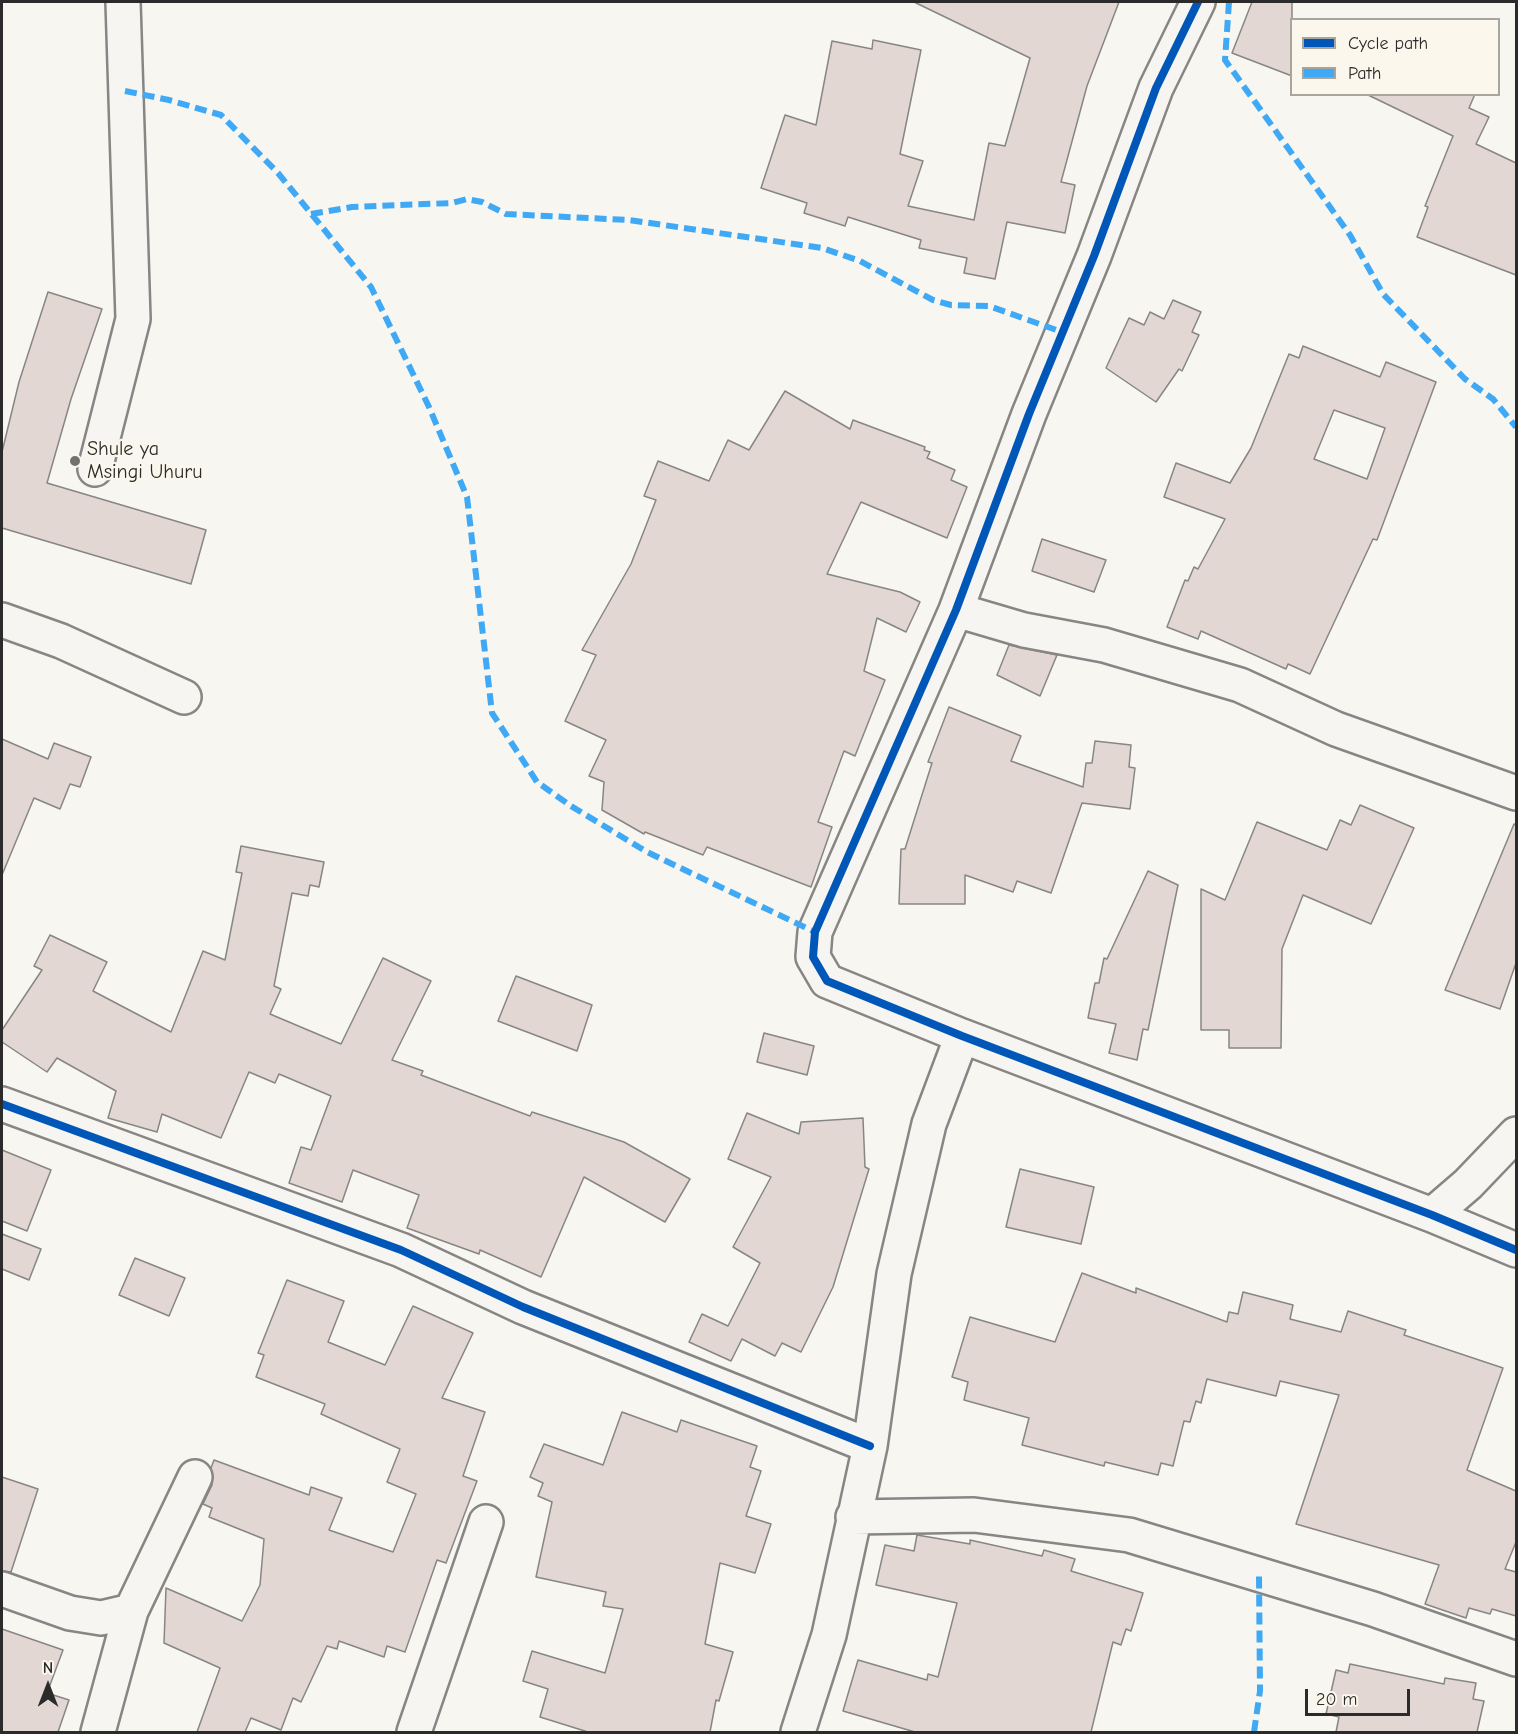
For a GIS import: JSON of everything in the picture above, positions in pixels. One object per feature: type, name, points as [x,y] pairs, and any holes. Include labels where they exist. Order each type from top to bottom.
[{"type":"street","points":[[96,469],[133,319],[123,2]]},
{"type":"street","points":[[1198,2],[1156,88],[1094,256],[1029,414],[956,610],[815,932],[813,957],[827,981],[963,1036],[1432,1215],[1516,1250]]},
{"type":"street","points":[[956,610],[1023,630],[1104,645],[1240,685],[1336,729],[1516,793]]},
{"type":"street","points":[[2,620],[61,641],[184,697]]},
{"type":"street","points":[[798,1732],[829,1635],[870,1446],[894,1274],[929,1124],[963,1036]]},
{"type":"street","points":[[2,1104],[400,1250],[523,1307],[870,1446]]},
{"type":"street","points":[[1432,1215],[1468,1184],[1516,1134]]},
{"type":"street","points":[[98,1732],[131,1611],[195,1477]]},
{"type":"street","points":[[853,1517],[974,1515],[1129,1535],[1373,1609],[1516,1659]]},
{"type":"street","points":[[414,1732],[486,1522]]},
{"type":"street","points":[[2,1588],[70,1612],[101,1618],[131,1611]]},
{"type":"building","points":[[914,2],[1119,2],[1087,86],[1061,182],[1075,185],[1065,233],[1007,222],[995,279],[964,273],[967,258],[919,248],[921,240],[848,217],[845,226],[804,213],[807,203],[761,188],[785,115],[816,125],[832,41],[872,49],[873,40],[921,50],[900,154],[923,161],[908,206],[974,220],[989,143],[1005,146],[1030,58]]},
{"type":"building","points":[[1252,2],[1292,2],[1290,75],[1232,53]]},
{"type":"building","points":[[1370,96],[1474,96],[1469,108],[1489,117],[1476,144],[1516,163],[1516,275],[1417,237],[1428,207],[1425,206],[1453,136]]},
{"type":"building","points":[[48,292],[102,309],[71,399],[47,483],[206,530],[191,584],[2,528],[2,452],[19,382]]},
{"type":"building","points":[[1173,300],[1201,312],[1192,332],[1199,335],[1182,371],[1179,369],[1156,402],[1106,368],[1129,318],[1144,325],[1150,312],[1164,319]]},
{"type":"building","points":[[1303,346],[1380,377],[1386,362],[1436,382],[1377,540],[1373,539],[1310,674],[1288,664],[1286,669],[1201,631],[1198,639],[1167,627],[1185,580],[1188,581],[1194,567],[1198,569],[1225,519],[1164,497],[1176,463],[1230,483],[1251,448],[1289,354],[1299,358]],"holes":[[[1334,410],[1385,428],[1367,479],[1314,459]]]},
{"type":"building","points":[[785,391],[850,429],[853,420],[925,447],[924,450],[930,452],[927,458],[955,470],[951,480],[967,487],[947,538],[861,502],[827,574],[900,592],[920,602],[906,632],[877,618],[864,671],[885,680],[855,756],[844,751],[818,822],[832,827],[811,887],[707,847],[703,855],[645,832],[644,834],[602,810],[604,782],[589,776],[606,740],[565,721],[596,655],[582,650],[631,564],[656,500],[644,496],[658,461],[709,481],[728,440],[749,450]]},
{"type":"building","points":[[1042,539],[1106,560],[1094,592],[1032,571]]},
{"type":"building","points":[[1009,645],[1057,655],[1040,696],[997,675]]},
{"type":"building","points":[[949,707],[1021,736],[1011,761],[1083,787],[1086,763],[1092,763],[1095,741],[1131,745],[1129,767],[1135,768],[1130,809],[1082,803],[1051,893],[1017,881],[1013,892],[965,875],[965,904],[899,904],[901,849],[905,849],[932,763],[928,762]]},
{"type":"building","points":[[2,739],[48,759],[54,743],[91,757],[80,787],[70,784],[60,809],[34,798],[2,875]]},
{"type":"building","points":[[1360,805],[1414,828],[1371,924],[1303,895],[1282,949],[1281,1048],[1229,1048],[1229,1030],[1201,1030],[1201,889],[1225,900],[1257,822],[1327,850],[1340,820],[1351,825]]},
{"type":"building","points":[[1514,824],[1516,825],[1516,963],[1500,1009],[1445,990]]},
{"type":"building","points":[[241,846],[324,862],[319,887],[310,885],[308,896],[292,893],[274,986],[281,989],[270,1014],[341,1044],[383,958],[431,981],[392,1060],[423,1071],[421,1075],[530,1116],[532,1112],[624,1142],[690,1179],[665,1222],[584,1177],[541,1277],[480,1250],[479,1254],[407,1228],[419,1195],[353,1170],[342,1202],[289,1183],[301,1147],[311,1150],[331,1096],[279,1074],[275,1083],[249,1072],[221,1138],[162,1114],[157,1132],[108,1118],[116,1091],[57,1058],[47,1072],[2,1042],[2,1030],[42,970],[34,966],[50,935],[107,962],[93,991],[171,1032],[203,951],[225,960],[242,873],[236,872]]},
{"type":"building","points":[[1148,871],[1178,885],[1148,1030],[1143,1029],[1137,1060],[1109,1053],[1116,1024],[1088,1018],[1095,983],[1099,983],[1104,958],[1107,959]]},
{"type":"building","points":[[516,976],[592,1005],[577,1051],[498,1021]]},
{"type":"building","points":[[764,1033],[814,1046],[807,1075],[757,1062]]},
{"type":"building","points":[[747,1113],[799,1134],[801,1122],[863,1118],[865,1167],[869,1169],[833,1287],[801,1352],[782,1343],[775,1356],[742,1339],[731,1361],[689,1342],[702,1314],[728,1326],[760,1263],[733,1247],[771,1177],[728,1159]]},
{"type":"building","points":[[2,1150],[51,1170],[27,1231],[2,1221]]},
{"type":"building","points":[[1020,1169],[1094,1187],[1081,1244],[1006,1227]]},
{"type":"building","points":[[2,1234],[41,1249],[29,1280],[2,1269]]},
{"type":"building","points":[[135,1258],[185,1278],[169,1316],[119,1295]]},
{"type":"building","points":[[1082,1273],[1136,1293],[1136,1288],[1227,1322],[1229,1312],[1238,1314],[1243,1292],[1293,1305],[1290,1319],[1341,1332],[1348,1311],[1406,1330],[1404,1335],[1503,1368],[1467,1470],[1516,1491],[1516,1542],[1505,1569],[1516,1572],[1516,1616],[1492,1609],[1490,1614],[1469,1608],[1466,1618],[1425,1604],[1439,1565],[1296,1524],[1339,1395],[1280,1381],[1276,1396],[1207,1379],[1201,1403],[1196,1401],[1190,1422],[1184,1421],[1173,1466],[1161,1463],[1158,1475],[1105,1462],[1104,1466],[1022,1445],[1029,1418],[964,1400],[968,1382],[952,1377],[970,1317],[1055,1342]]},
{"type":"building","points":[[287,1280],[344,1301],[328,1342],[385,1365],[413,1306],[473,1333],[442,1398],[485,1412],[463,1476],[477,1481],[446,1563],[437,1560],[405,1652],[387,1646],[384,1657],[339,1641],[337,1649],[327,1646],[301,1702],[293,1698],[281,1730],[251,1718],[245,1732],[197,1732],[220,1668],[164,1643],[166,1588],[242,1621],[260,1585],[264,1539],[209,1517],[212,1508],[203,1504],[212,1485],[211,1468],[214,1460],[309,1495],[311,1487],[342,1498],[329,1530],[393,1552],[416,1494],[387,1482],[400,1449],[321,1414],[325,1404],[256,1377],[264,1355],[258,1353]]},
{"type":"building","points":[[622,1412],[677,1432],[681,1420],[757,1446],[750,1467],[761,1471],[746,1516],[771,1524],[755,1573],[720,1563],[705,1644],[733,1652],[719,1701],[716,1700],[710,1732],[588,1732],[540,1717],[548,1689],[523,1681],[532,1651],[605,1673],[623,1609],[603,1606],[606,1592],[536,1577],[552,1502],[538,1496],[543,1483],[530,1477],[544,1444],[603,1465]]},
{"type":"building","points":[[2,1477],[38,1489],[11,1572],[2,1571]]},
{"type":"building","points":[[917,1535],[970,1544],[970,1540],[1042,1556],[1044,1550],[1075,1559],[1071,1571],[1143,1593],[1131,1631],[1126,1629],[1121,1645],[1113,1642],[1091,1732],[915,1732],[843,1711],[858,1660],[927,1680],[928,1674],[938,1677],[957,1603],[876,1585],[885,1545],[914,1551]]},
{"type":"building","points":[[2,1629],[63,1650],[47,1693],[69,1700],[58,1732],[2,1732]]},
{"type":"building","points":[[1350,1664],[1444,1684],[1445,1678],[1476,1683],[1473,1699],[1484,1701],[1477,1732],[1336,1732],[1339,1717],[1326,1714],[1336,1670],[1348,1673]]},
{"type":"marked path","points":[[1229,2],[1225,60],[1350,235],[1383,294],[1465,379],[1493,399],[1516,427]]},
{"type":"marked path","points":[[125,91],[169,100],[221,115],[278,173],[371,287],[429,407],[467,497],[492,713],[537,782],[571,806],[647,852],[815,932]]},
{"type":"marked path","points":[[311,214],[352,207],[452,203],[467,199],[482,202],[506,214],[629,220],[822,248],[860,261],[933,300],[951,305],[989,306],[1062,332]]},
{"type":"marked path","points":[[1254,1732],[1260,1691],[1259,1575]]},
{"type":"cycle path","points":[[1198,2],[1156,88],[1094,256],[1029,414],[956,610],[815,932],[813,957],[827,981],[962,1036],[1432,1215],[1516,1250]]},
{"type":"cycle path","points":[[2,1104],[401,1250],[523,1307],[870,1446]]},
{"type":"place","name":"Shule ya Msingi Uhuru","points":[[75,461]]}]
